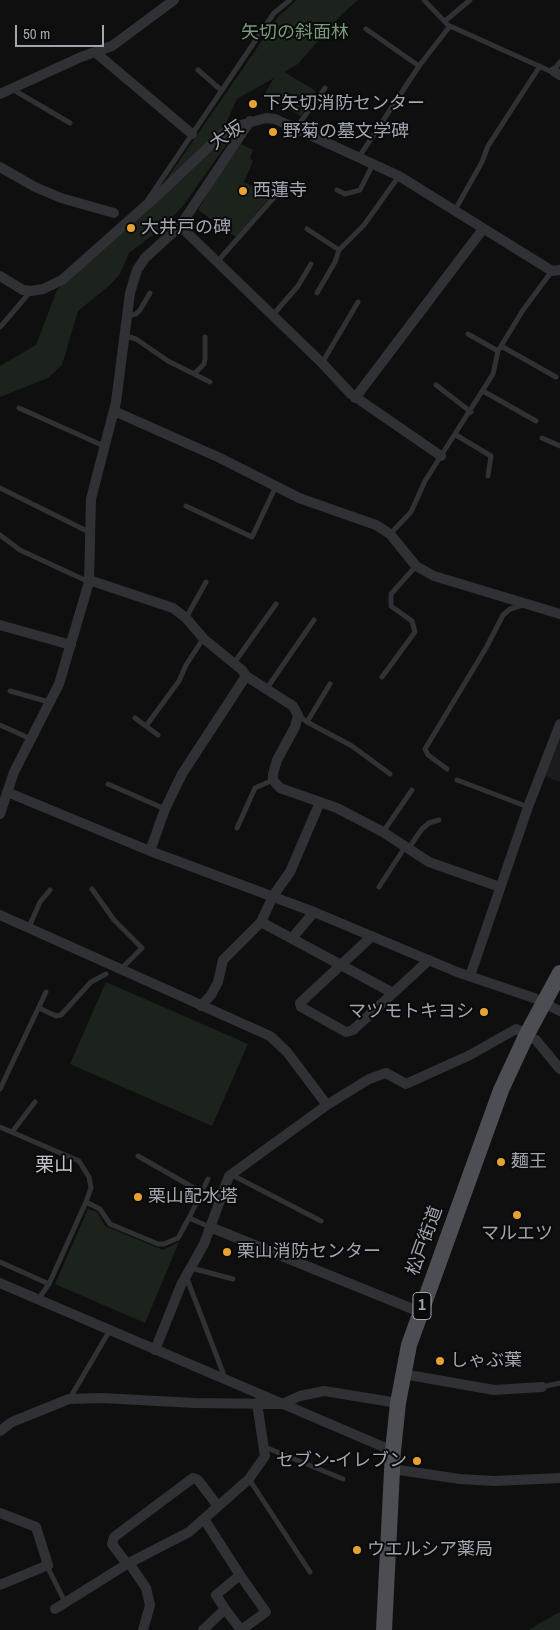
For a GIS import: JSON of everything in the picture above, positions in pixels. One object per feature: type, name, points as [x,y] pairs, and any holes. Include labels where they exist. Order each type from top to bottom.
[{"type":"main road","name":"松戸街道","points":[[384,1630],[393,1451],[403,1374],[420,1312],[501,1090],[527,1034],[560,973]]},
{"type":"street","points":[[0,94],[10,88],[112,46],[128,36],[174,0]]},
{"type":"street","points":[[96,52],[192,134]]},
{"type":"street","name":"大坂","points":[[31,291],[44,289],[62,280],[220,136],[234,127],[266,118],[295,129],[399,176],[483,229],[556,271]]},
{"type":"street","points":[[0,814],[14,772],[60,684],[89,581],[91,499],[114,411],[126,336],[130,293],[141,262],[180,226],[250,121]]},
{"type":"street","points":[[0,166],[35,187],[61,198],[114,213]]},
{"type":"street","points":[[180,226],[322,363],[355,398],[441,456]]},
{"type":"street","points":[[355,398],[483,229]]},
{"type":"street","points":[[0,276],[23,290],[31,291]]},
{"type":"street","points":[[114,411],[220,458],[299,498],[376,525],[390,534],[416,566],[434,576],[560,614]]},
{"type":"street","points":[[89,581],[162,603],[186,618],[204,639],[234,663],[246,676],[293,706],[298,715],[295,727],[277,760],[273,780],[280,788],[320,802],[383,832],[429,862],[500,887]]},
{"type":"street","points":[[0,625],[70,645]]},
{"type":"street","points":[[150,851],[165,809],[182,774],[246,676]]},
{"type":"street","points":[[470,976],[528,807],[560,724]]},
{"type":"street","points":[[7,792],[150,851],[314,912],[470,976],[544,1002],[560,1011]]},
{"type":"street","points":[[201,1006],[211,995],[218,982],[223,960],[261,922],[273,896],[290,872],[320,802]]},
{"type":"street","points":[[293,937],[314,912]]},
{"type":"street","points":[[0,915],[279,1042],[327,1106]]},
{"type":"street","points":[[261,922],[293,937],[393,993]]},
{"type":"street","points":[[372,936],[300,1003],[302,1007],[346,1032],[353,1030],[429,960]]},
{"type":"street","points":[[155,1350],[188,1272],[204,1244],[232,1174],[327,1106],[369,1078],[382,1073],[393,1076],[406,1084],[470,1055],[516,1029],[536,1040],[559,1064]]},
{"type":"street","points":[[210,1227],[420,1312]]},
{"type":"street","points":[[0,1283],[393,1451]]},
{"type":"street","points":[[403,1374],[494,1390],[542,1387]]},
{"type":"street","points":[[0,1432],[12,1422],[69,1399],[102,1398],[195,1403],[282,1404],[316,1391],[398,1403]]},
{"type":"street","points":[[54,1609],[128,1563],[189,1532],[217,1505],[249,1479],[265,1456],[257,1403]]},
{"type":"street","points":[[392,1469],[469,1479],[560,1478]]},
{"type":"street","points":[[143,1630],[150,1605],[146,1588],[112,1544],[114,1537],[193,1478],[198,1480],[217,1505]]},
{"type":"street","points":[[0,1513],[36,1527],[47,1566],[0,1584]]},
{"type":"street","points":[[204,1518],[266,1612],[241,1630],[216,1596],[240,1575]]},
{"type":"street","points":[[203,1630],[226,1609]]},
{"type":"lane","points":[[141,210],[274,14],[290,0]]},
{"type":"lane","points":[[424,0],[447,24],[557,73],[560,62]]},
{"type":"lane","points":[[359,157],[447,24],[470,0]]},
{"type":"lane","points":[[366,29],[419,66]]},
{"type":"lane","points":[[455,210],[482,162],[488,146],[540,66]]},
{"type":"lane","points":[[198,70],[221,90]]},
{"type":"lane","points":[[10,88],[70,123]]},
{"type":"lane","points":[[295,129],[325,88]]},
{"type":"lane","points":[[337,190],[345,194],[360,190],[374,164]]},
{"type":"lane","points":[[317,293],[335,262],[339,250],[364,225],[399,176]]},
{"type":"lane","points":[[217,262],[286,185]]},
{"type":"lane","points":[[306,229],[339,250]]},
{"type":"lane","points":[[272,316],[298,286],[311,264]]},
{"type":"lane","points":[[390,534],[411,512],[425,481],[484,391],[492,374],[499,348],[523,310],[556,271]]},
{"type":"lane","points":[[0,326],[31,291]]},
{"type":"lane","points":[[127,317],[136,314],[140,310],[150,293]]},
{"type":"lane","points":[[322,363],[358,302]]},
{"type":"lane","points":[[468,334],[556,377]]},
{"type":"lane","points":[[126,336],[136,340],[168,361],[210,382]]},
{"type":"lane","points":[[194,374],[204,364],[205,337]]},
{"type":"lane","points":[[436,385],[471,412]]},
{"type":"lane","points":[[484,391],[536,421]]},
{"type":"lane","points":[[19,408],[104,446]]},
{"type":"lane","points":[[456,435],[491,456],[488,476]]},
{"type":"lane","points":[[542,438],[560,446]]},
{"type":"lane","points":[[186,506],[252,537],[276,486]]},
{"type":"lane","points":[[0,488],[89,532]]},
{"type":"lane","points":[[0,535],[20,550],[89,581]]},
{"type":"lane","points":[[382,677],[415,632],[412,621],[391,606],[392,594],[416,566]]},
{"type":"lane","points":[[186,618],[206,582]]},
{"type":"lane","points":[[447,769],[428,755],[424,749],[486,648],[503,614],[526,603]]},
{"type":"lane","points":[[234,663],[276,604]]},
{"type":"lane","points":[[267,688],[314,620]]},
{"type":"lane","points":[[146,726],[179,681],[204,639]]},
{"type":"lane","points":[[307,722],[330,684]]},
{"type":"lane","points":[[10,691],[49,702]]},
{"type":"lane","points":[[298,715],[307,722],[352,746],[390,774]]},
{"type":"lane","points":[[135,718],[158,735]]},
{"type":"lane","points":[[0,725],[31,739]]},
{"type":"lane","points":[[237,828],[255,788],[273,780]]},
{"type":"lane","points":[[457,780],[528,807]]},
{"type":"lane","points":[[108,784],[165,809]]},
{"type":"lane","points":[[383,832],[412,790]]},
{"type":"lane","points":[[379,887],[406,848],[422,829],[429,823],[439,820]]},
{"type":"lane","points":[[92,889],[114,920],[142,948],[120,970]]},
{"type":"lane","points":[[29,928],[40,902],[50,890]]},
{"type":"lane","points":[[39,1008],[56,1016],[61,1016],[90,982],[106,974]]},
{"type":"lane","points":[[0,1089],[46,992]]},
{"type":"lane","points":[[12,1132],[35,1102]]},
{"type":"lane","points":[[0,1127],[79,1161],[89,1177],[90,1188],[86,1202],[49,1284],[38,1298]]},
{"type":"lane","points":[[138,1156],[201,1192]]},
{"type":"lane","points":[[232,1174],[321,1221]]},
{"type":"lane","points":[[86,1202],[100,1209],[110,1224],[158,1244],[178,1238],[208,1179]]},
{"type":"lane","points":[[189,1218],[210,1227]]},
{"type":"lane","points":[[0,1262],[49,1284]]},
{"type":"lane","points":[[226,1380],[188,1272],[233,1279]]},
{"type":"lane","points":[[69,1399],[110,1329]]},
{"type":"lane","points":[[542,1387],[560,1384]]},
{"type":"lane","points":[[265,1447],[343,1479]]},
{"type":"lane","points":[[249,1479],[310,1572]]},
{"type":"lane","points":[[47,1566],[65,1602]]},
{"type":"shaded area","points":[[558,740],[560,740],[560,782],[544,776]]},
{"type":"green space","name":"矢切の斜面林","points":[[297,0],[358,0],[341,15],[298,64],[284,72],[316,91],[301,116],[264,95],[274,78],[237,99],[226,123],[236,131],[183,206],[158,231],[129,253],[120,274],[110,285],[78,311],[62,365],[48,378],[0,397],[0,366],[36,345],[57,290],[146,209],[279,16]]},
{"type":"green space","points":[[241,144],[253,150],[250,158],[253,161],[244,182],[271,196],[236,237],[198,210],[221,171]]},
{"type":"green space","points":[[106,982],[248,1044],[212,1126],[70,1064]]},
{"type":"green space","points":[[88,1209],[97,1212],[105,1226],[163,1250],[179,1242],[145,1323],[55,1284]]},
{"type":"green space","points":[[560,1612],[560,1630],[529,1630],[538,1624]]},
{"type":"place","name":"下矢切消防センター","points":[[253,104]]},
{"type":"place","name":"野菊の墓文学碑","points":[[273,132]]},
{"type":"place","name":"西蓮寺","points":[[243,191]]},
{"type":"place","name":"大井戸の碑","points":[[131,228]]},
{"type":"place","name":"マツモトキヨシ","points":[[484,1012]]},
{"type":"place","name":"麺王","points":[[501,1162]]},
{"type":"place","name":"栗山配水塔","points":[[138,1197]]},
{"type":"place","name":"マルエツ","points":[[517,1215]]},
{"type":"place","name":"栗山消防センター","points":[[227,1252]]},
{"type":"place","name":"しゃぶ葉","points":[[440,1361]]},
{"type":"place","name":"セブン-イレブン","points":[[417,1461]]},
{"type":"place","name":"ウエルシア薬局","points":[[357,1550]]},
{"type":"district","name":"栗山","points":[[54,1166]]}]
